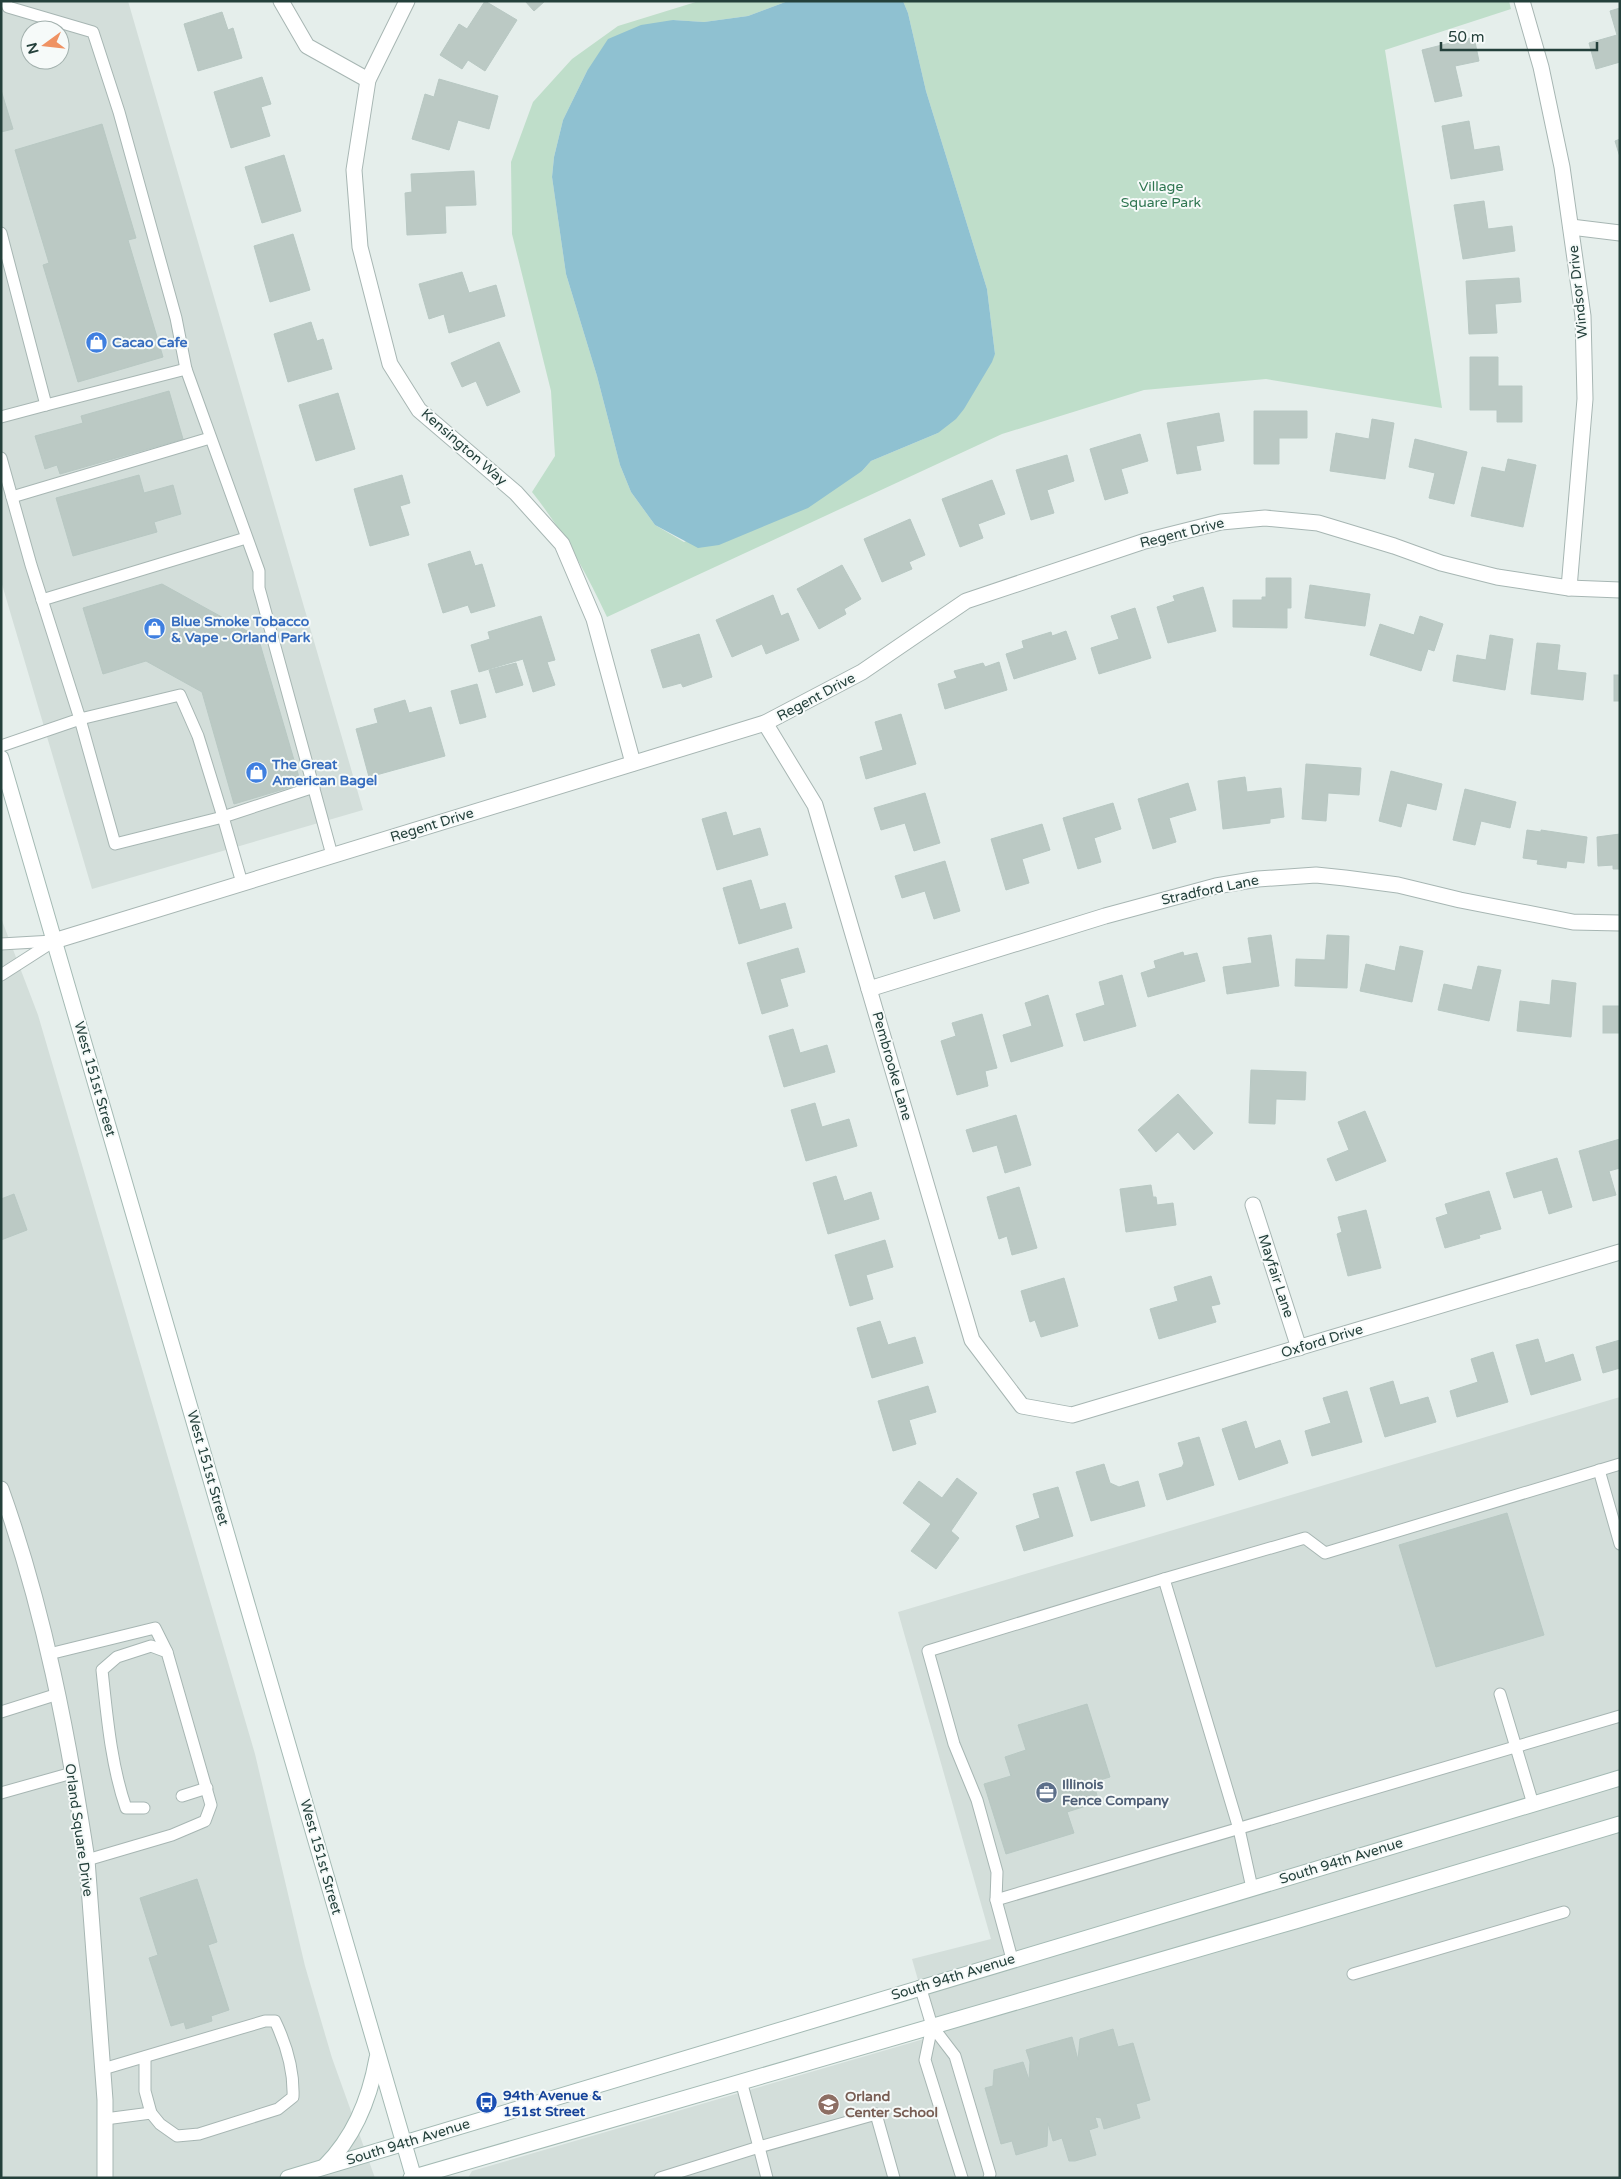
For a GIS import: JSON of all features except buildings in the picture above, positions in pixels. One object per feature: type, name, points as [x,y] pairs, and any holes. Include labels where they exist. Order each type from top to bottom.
[{"type":"street","points":[[281,1],[306,46],[368,80]]},
{"type":"street","name":"Kensington Way","points":[[407,1],[368,80],[354,170],[360,247],[390,364],[419,410],[516,492],[562,544],[594,619],[633,763]]},
{"type":"street","name":"Windsor Drive","points":[[1522,1],[1541,67],[1562,167],[1583,316],[1585,399],[1569,588]]},
{"type":"street","points":[[1571,227],[1620,233]]},
{"type":"street","name":"Regent Drive","points":[[54,941],[765,723],[862,672],[966,601],[1145,541],[1221,522],[1266,518],[1318,523],[1441,562],[1497,577],[1569,588],[1620,590]]},
{"type":"street","name":"Pembrooke Lane","points":[[765,723],[815,805],[972,1340],[1022,1406]]},
{"type":"street","name":"West 151st Street","points":[[1,758],[413,2178]]},
{"type":"street","name":"Stradford Lane","points":[[869,989],[1105,916],[1216,886],[1258,879],[1316,875],[1344,878],[1398,885],[1460,900],[1573,922],[1620,923]]},
{"type":"street","name":"Mayfair Lane","points":[[1253,1205],[1299,1348]]},
{"type":"street","name":"Oxford Drive","points":[[1022,1406],[1072,1415],[1620,1252]]},
{"type":"street","name":"Orland Square Drive","points":[[1,1490],[23,1556],[49,1654],[58,1694],[86,1860],[103,2070],[105,2178]]},
{"type":"street","name":"South 94th Avenue","points":[[288,2178],[920,1986],[1620,1778]]},
{"type":"street","points":[[413,2178],[1620,1824]]},
{"type":"street","points":[[325,2167],[345,2142],[360,2113],[372,2087],[378,2054]]},
{"type":"lane","points":[[6,1],[8,7],[93,32],[119,112],[171,299],[186,369],[259,571],[259,588],[332,855]]},
{"type":"lane","points":[[1,233],[46,405]]},
{"type":"lane","points":[[1,281],[13,278]]},
{"type":"lane","points":[[1,417],[186,369]]},
{"type":"lane","points":[[12,497],[210,438]]},
{"type":"lane","points":[[1,458],[42,600],[80,719],[115,844],[224,817],[314,787]]},
{"type":"lane","points":[[42,600],[246,538]]},
{"type":"lane","points":[[1,746],[80,719],[180,695],[198,736],[224,817],[242,883]]},
{"type":"lane","points":[[1,975],[54,941]]},
{"type":"lane","name":"Regent Drive","points":[[1,944],[54,941]]},
{"type":"lane","points":[[1012,1959],[996,1900],[997,1872],[995,1863],[977,1800],[954,1744],[928,1651],[1306,1538],[1325,1553],[1620,1464]]},
{"type":"lane","points":[[1599,1470],[1620,1544]]},
{"type":"lane","points":[[1164,1579],[1239,1828],[1252,1888]]},
{"type":"lane","points":[[49,1654],[155,1628],[167,1652],[211,1805],[205,1821],[172,1835],[86,1860]]},
{"type":"lane","points":[[144,1808],[126,1808],[119,1789],[102,1670],[117,1656],[150,1646],[167,1652]]},
{"type":"lane","points":[[1,1712],[58,1694]]},
{"type":"lane","points":[[1500,1694],[1533,1804]]},
{"type":"lane","points":[[996,1900],[1620,1716]]},
{"type":"lane","points":[[1,1793],[72,1773]]},
{"type":"lane","points":[[182,1796],[206,1788]]},
{"type":"lane","points":[[1353,1974],[1564,1912]]},
{"type":"lane","points":[[920,1986],[932,2026],[955,2056],[990,2174],[989,2178]]},
{"type":"lane","points":[[103,2070],[145,2057],[265,2021],[275,2021],[281,2034],[294,2082],[293,2097],[278,2108],[199,2134],[176,2136],[160,2124],[151,2113],[145,2091],[145,2057]]},
{"type":"lane","points":[[932,2026],[925,2060],[962,2178]]},
{"type":"lane","points":[[741,2082],[767,2178]]},
{"type":"lane","points":[[105,2118],[151,2113]]},
{"type":"lane","points":[[660,2178],[759,2147],[876,2114],[894,2178]]},
{"type":"shaded area","points":[[1,1],[128,1],[363,810],[92,889],[1,581]]},
{"type":"shaded area","points":[[1,918],[38,1015],[255,1754],[305,1966],[332,2058],[375,2178],[1,2178]]},
{"type":"shaded area","points":[[1620,1397],[1620,2178],[468,2178],[472,2171],[934,2036],[912,1959],[991,1939],[898,1612]]},
{"type":"green space","name":"Village Square Park","points":[[699,1],[788,1],[748,16],[704,22],[673,20],[587,71],[563,120],[554,157],[552,177],[566,274],[597,376],[620,465],[631,492],[655,525],[684,542],[862,471],[871,461],[938,433],[995,354],[987,289],[926,91],[908,13],[903,1],[1509,1],[1511,9],[1385,50],[1442,408],[1266,379],[1144,390],[1002,434],[607,617],[574,553],[532,492],[555,456],[551,391],[512,234],[511,162],[533,102],[572,59],[618,26]]},
{"type":"water","points":[[788,1],[903,1],[908,13],[926,91],[987,289],[995,354],[964,409],[956,419],[938,433],[871,461],[862,471],[808,508],[719,545],[698,548],[655,525],[631,492],[620,465],[597,376],[566,274],[552,177],[554,157],[563,120],[587,71],[608,39],[641,25],[673,20],[704,22],[748,16]]},
{"type":"place","name":"Cacao Cafe","points":[[96,342]]},
{"type":"place","name":"Blue Smoke Tobacco & Vape - Orland Park","points":[[155,629]]},
{"type":"place","name":"The Great American Bagel","points":[[256,772]]},
{"type":"place","name":"Illinois Fence Company","points":[[1046,1792]]},
{"type":"place","name":"94th Avenue & 151st Street","points":[[487,2103]]},
{"type":"place","name":"Orland Center School","points":[[829,2104]]}]
